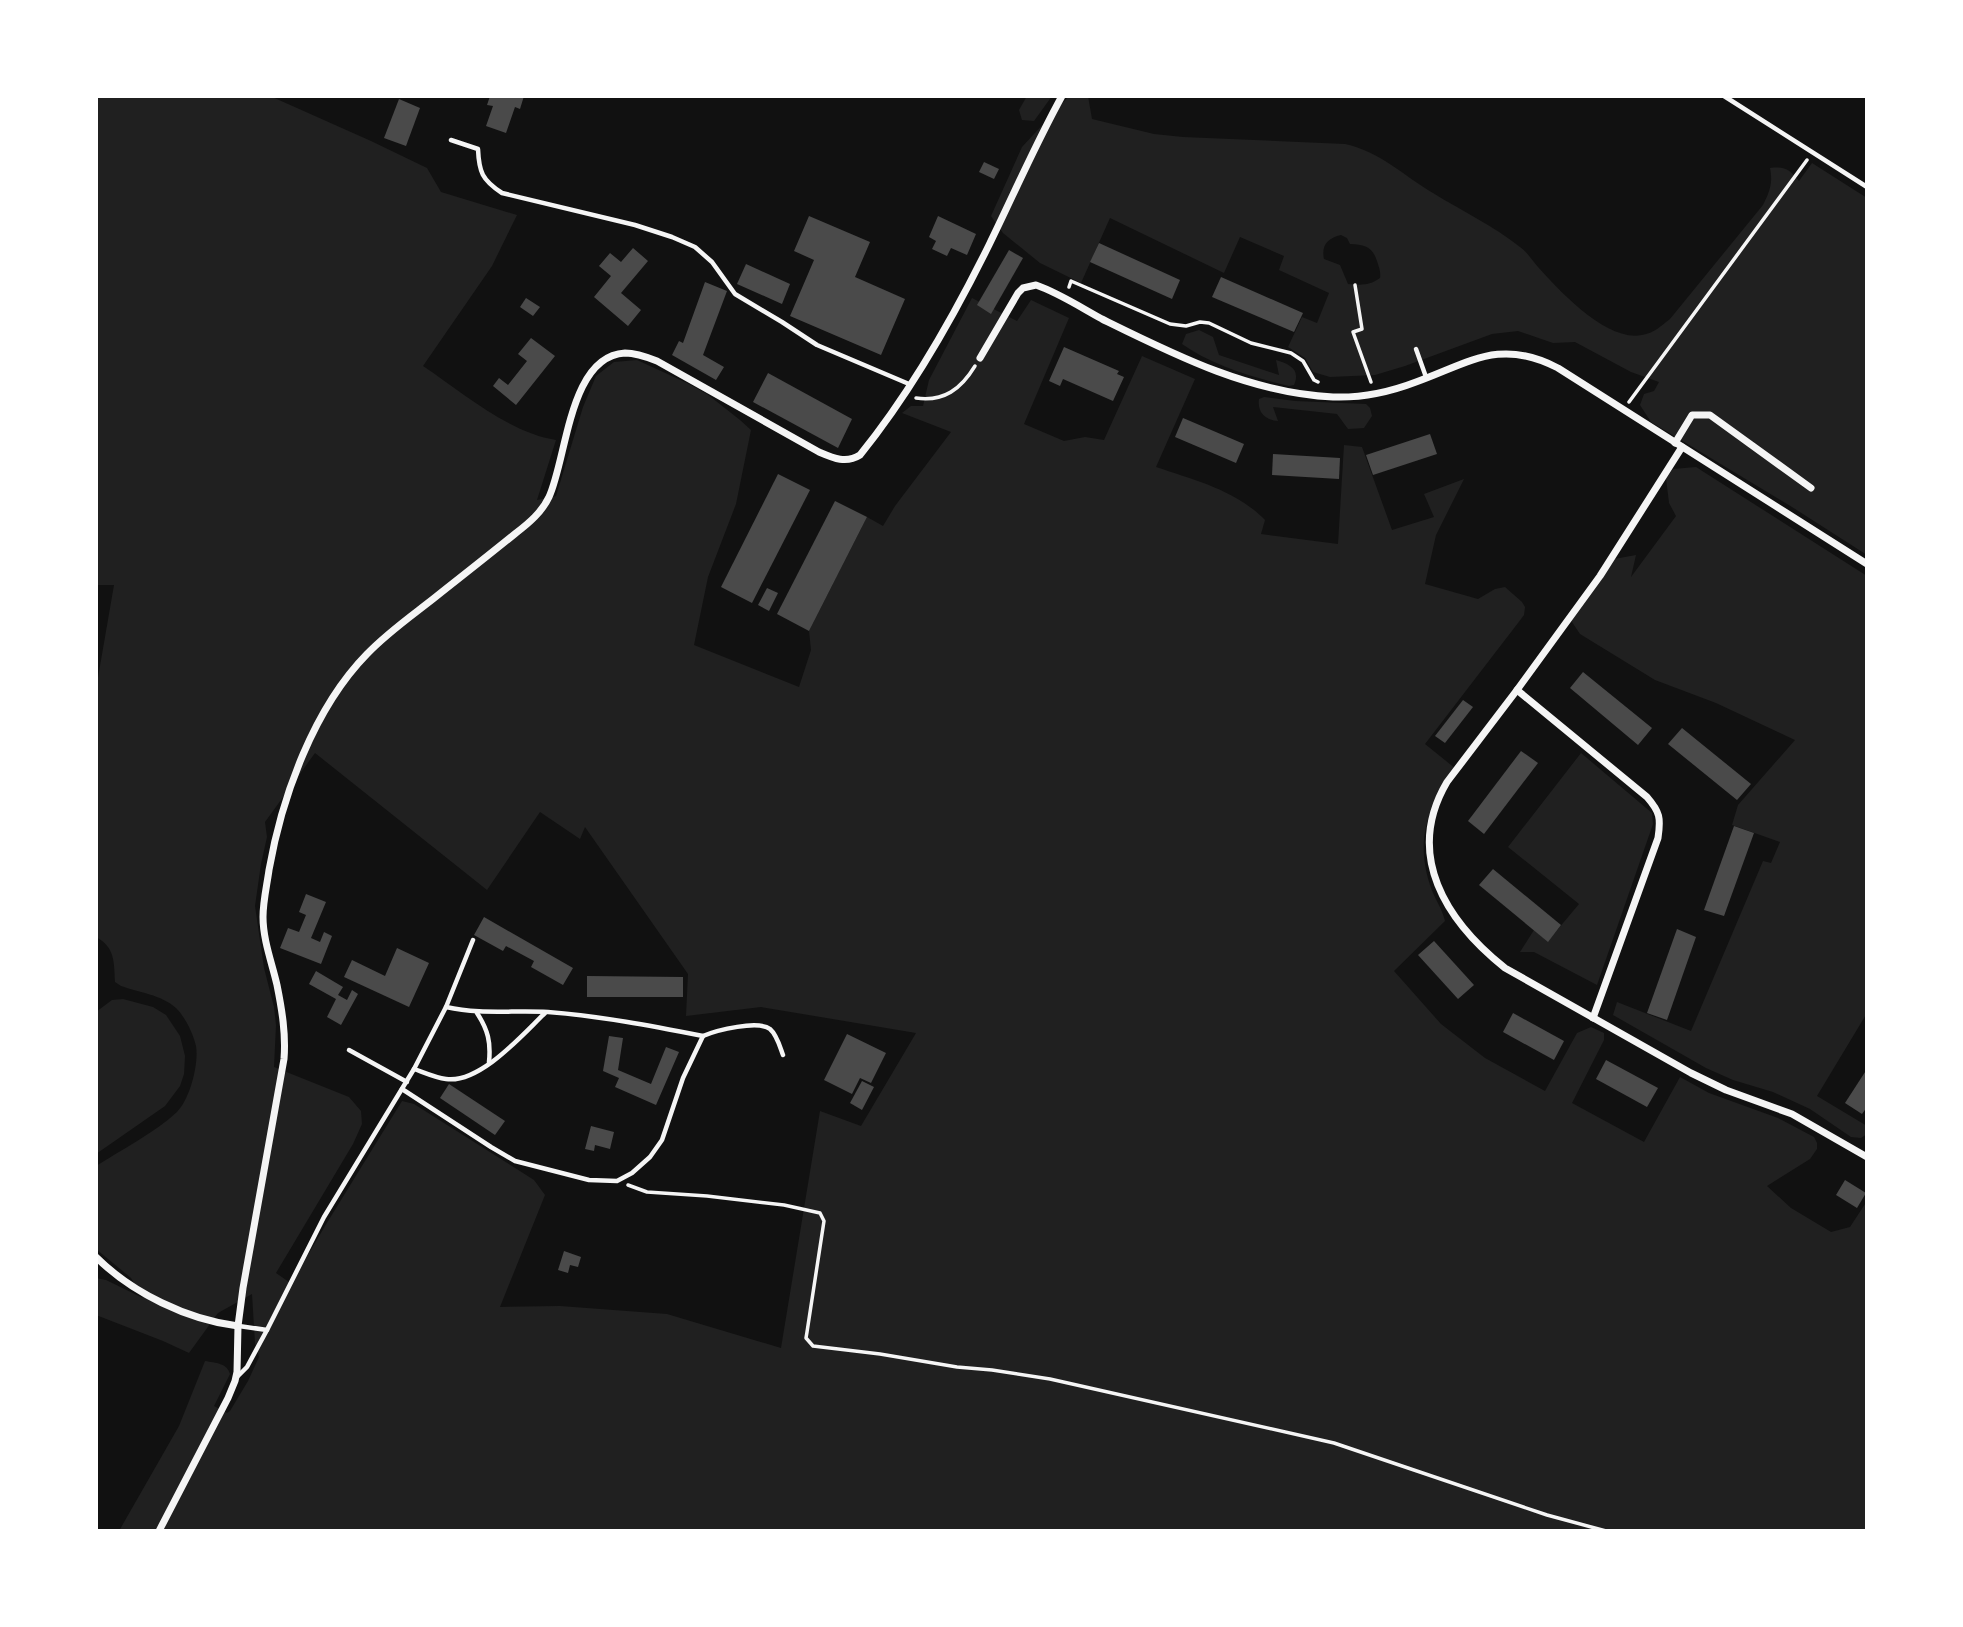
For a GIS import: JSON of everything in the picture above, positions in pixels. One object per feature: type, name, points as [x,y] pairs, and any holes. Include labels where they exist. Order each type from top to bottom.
[{"type":"street","points":[[159,1531],[236,1378],[243,1288],[284,1059],[283,1018],[263,918],[273,850],[284,803],[307,746],[339,689],[351,671],[384,637],[516,533],[541,510],[554,484],[580,389],[597,366],[609,358],[629,353],[657,361],[819,452],[845,460],[860,454],[902,395],[965,292],[1062,96]]},
{"type":"street","points":[[980,358],[1018,293],[1023,288],[1036,285],[1140,337],[1227,375],[1311,396],[1338,397],[1387,392],[1483,356],[1499,353],[1526,355],[1558,368],[1867,564]]},
{"type":"street","points":[[1811,488],[1710,415],[1692,415],[1679,445],[1600,576],[1447,782],[1432,814],[1429,842],[1434,876],[1454,917],[1486,953],[1505,968],[1714,1084],[1792,1114],[1867,1157]]},
{"type":"street","points":[[1517,690],[1647,797],[1657,808],[1660,818],[1658,838],[1593,1018]]},
{"type":"street","points":[[96,1257],[131,1285],[177,1309],[204,1320],[238,1326]]},
{"type":"lane","points":[[1724,96],[1867,187]]},
{"type":"lane","points":[[450,140],[478,149],[479,168],[489,184],[502,192],[635,225],[695,247],[712,262],[735,294],[817,345],[909,384]]},
{"type":"lane","points":[[1416,349],[1427,378]]},
{"type":"lane","points":[[236,1378],[247,1367],[324,1217],[407,1082],[446,1007],[473,940]]},
{"type":"lane","points":[[446,1007],[477,1013],[546,1012],[600,1018],[703,1036],[730,1028],[763,1025],[773,1031],[783,1055]]},
{"type":"lane","points":[[414,1069],[447,1079],[472,1074],[513,1044],[546,1012]]},
{"type":"lane","points":[[477,1013],[490,1039],[489,1063]]},
{"type":"lane","points":[[402,1089],[515,1161],[589,1180],[617,1181],[632,1173],[650,1157],[662,1140],[683,1078],[703,1036]]},
{"type":"lane","points":[[349,1050],[407,1082]]},
{"type":"lane","points":[[238,1326],[267,1330]]},
{"type":"path","points":[[1623,410],[1812,152]]},
{"type":"path","points":[[1064,298],[1071,281],[1170,324],[1186,326],[1200,322],[1209,323],[1251,344],[1290,353],[1303,361],[1314,380],[1330,383]]},
{"type":"path","points":[[1355,285],[1362,330],[1353,332],[1369,382],[1381,379]]},
{"type":"path","points":[[902,395],[925,400],[951,393],[968,377],[980,358]]},
{"type":"path","points":[[621,1179],[631,1187],[647,1192],[771,1203],[820,1213],[824,1221],[807,1332],[807,1338],[813,1346],[1051,1379],[1334,1443],[1547,1516],[1606,1531]]},
{"type":"shaded area","points":[[96,96],[270,96],[427,168],[441,192],[517,215],[492,266],[423,366],[504,420],[538,436],[556,440],[537,500],[556,496],[583,407],[596,376],[614,362],[637,360],[687,383],[707,394],[740,420],[751,430],[736,504],[708,577],[694,645],[799,687],[811,650],[809,631],[867,517],[883,526],[951,432],[902,413],[911,406],[923,406],[929,380],[972,298],[1017,321],[1031,300],[1069,318],[1024,424],[1064,441],[1085,437],[1104,440],[1142,356],[1195,379],[1156,467],[1214,487],[1241,501],[1265,520],[1261,534],[1338,544],[1344,445],[1362,447],[1392,530],[1434,517],[1424,494],[1464,479],[1436,535],[1425,584],[1478,599],[1495,589],[1505,587],[1522,602],[1525,607],[1524,615],[1425,744],[1456,769],[1438,797],[1424,838],[1426,868],[1445,921],[1394,971],[1441,1024],[1485,1058],[1545,1091],[1577,1033],[1591,1027],[1604,1033],[1604,1040],[1572,1103],[1644,1142],[1680,1077],[1709,1093],[1778,1118],[1814,1137],[1817,1149],[1810,1159],[1767,1186],[1791,1208],[1831,1232],[1850,1227],[1867,1201],[1867,1531],[119,1531],[179,1426],[205,1361],[221,1364],[229,1370],[230,1374],[214,1406],[227,1413],[248,1381],[259,1357],[255,1343],[252,1294],[218,1313],[189,1353],[96,1315],[96,1278],[143,1298],[131,1278],[96,1249],[96,1166],[148,1134],[177,1112],[190,1090],[197,1053],[191,1031],[176,1008],[157,997],[115,982],[110,950],[96,937],[96,689],[114,585],[96,585]],"holes":[[[315,753],[487,890],[540,812],[580,839],[585,827],[688,974],[686,1016],[761,1007],[916,1033],[861,1126],[820,1111],[781,1348],[667,1314],[560,1306],[500,1307],[545,1195],[534,1180],[414,1104],[402,1101],[292,1282],[276,1273],[353,1144],[362,1124],[361,1111],[349,1097],[274,1067],[274,1007],[264,968],[255,906],[267,837],[265,822]]]},
{"type":"shaded area","points":[[1027,96],[1052,96],[1034,121],[1022,120],[1019,110]]},
{"type":"shaded area","points":[[1069,96],[1088,96],[1092,119],[1154,134],[1345,144],[1357,147],[1380,158],[1510,239],[1585,313],[1614,331],[1628,335],[1650,333],[1670,319],[1763,205],[1770,187],[1770,168],[1787,170],[1799,181],[1812,163],[1867,198],[1867,555],[1651,422],[1640,405],[1644,394],[1654,391],[1659,382],[1631,372],[1575,342],[1553,343],[1518,331],[1492,334],[1375,375],[1330,377],[1313,372],[1305,358],[1288,347],[1302,317],[1317,323],[1329,293],[1279,270],[1284,256],[1240,237],[1224,273],[1110,218],[1081,283],[1040,263],[1003,233],[991,216],[1022,147]],"holes":[[[1341,235],[1347,238],[1350,244],[1364,246],[1373,252],[1380,270],[1380,278],[1376,281],[1361,285],[1348,284],[1340,265],[1324,259],[1325,246],[1329,240]]]},
{"type":"shaded area","points":[[1199,330],[1213,337],[1219,355],[1279,375],[1276,360],[1289,365],[1296,375],[1294,385],[1276,383],[1234,370],[1182,344],[1186,334]]},
{"type":"shaded area","points":[[1264,397],[1366,404],[1372,416],[1364,428],[1348,429],[1337,414],[1273,407],[1278,421],[1263,415],[1259,408],[1259,399]]},
{"type":"shaded area","points":[[1696,467],[1867,576],[1867,1013],[1817,1096],[1867,1126],[1867,1134],[1861,1138],[1851,1137],[1810,1109],[1773,1092],[1733,1080],[1706,1068],[1613,1015],[1617,1002],[1691,1031],[1763,861],[1771,863],[1780,842],[1732,825],[1738,805],[1795,740],[1716,703],[1655,680],[1580,634],[1570,619],[1614,559],[1636,555],[1631,577],[1676,516],[1669,503],[1666,478],[1673,469]]},
{"type":"shaded area","points":[[1581,753],[1652,813],[1653,824],[1597,985],[1534,952],[1520,952],[1534,930],[1548,941],[1579,904],[1508,847]]},
{"type":"shaded area","points":[[123,999],[153,1007],[166,1015],[180,1036],[185,1056],[184,1074],[180,1086],[165,1106],[96,1154],[96,1012],[112,1000]]},
{"type":"building","points":[[490,96],[524,96],[520,109],[515,107],[506,133],[486,126],[493,106],[487,105]]},
{"type":"building","points":[[399,99],[420,108],[406,146],[384,138]]},
{"type":"building","points":[[984,162],[999,169],[994,179],[979,172]]},
{"type":"building","points":[[809,216],[870,242],[855,277],[905,299],[881,355],[790,316],[814,260],[794,251]]},
{"type":"building","points":[[938,216],[976,234],[967,255],[951,248],[947,256],[932,249],[936,241],[929,237]]},
{"type":"building","points":[[1099,243],[1180,280],[1172,299],[1090,262]]},
{"type":"building","points":[[633,248],[648,261],[621,293],[641,310],[628,326],[594,297],[611,276],[599,266],[610,253],[621,262]]},
{"type":"building","points":[[1009,250],[1023,258],[991,314],[977,305]]},
{"type":"building","points":[[746,264],[790,284],[782,304],[737,284]]},
{"type":"building","points":[[1221,277],[1303,313],[1294,332],[1212,297]]},
{"type":"building","points":[[705,282],[727,291],[703,355],[724,367],[716,380],[672,355],[679,341],[683,343]]},
{"type":"building","points":[[526,298],[540,307],[533,316],[520,307]]},
{"type":"building","points":[[531,338],[555,356],[516,405],[493,386],[499,378],[508,385],[527,361],[518,354]]},
{"type":"building","points":[[1064,347],[1119,371],[1117,374],[1124,377],[1113,401],[1063,379],[1060,386],[1049,381]]},
{"type":"building","points":[[768,373],[852,419],[838,448],[753,402]]},
{"type":"building","points":[[1183,418],[1244,444],[1236,463],[1175,437]]},
{"type":"building","points":[[1430,434],[1437,454],[1373,475],[1366,455]]},
{"type":"building","points":[[1273,454],[1340,458],[1339,479],[1272,475]]},
{"type":"building","points":[[778,474],[810,490],[752,603],[721,587]]},
{"type":"building","points":[[835,501],[867,517],[809,631],[777,614]]},
{"type":"building","points":[[767,588],[778,593],[769,611],[758,605]]},
{"type":"building","points":[[1583,672],[1652,728],[1638,745],[1570,688]]},
{"type":"building","points":[[1463,700],[1473,707],[1445,743],[1435,736]]},
{"type":"building","points":[[1682,728],[1751,784],[1737,800],[1668,744]]},
{"type":"building","points":[[1521,751],[1538,763],[1484,834],[1468,821]]},
{"type":"building","points":[[1734,826],[1754,833],[1724,916],[1704,910]]},
{"type":"building","points":[[1493,869],[1561,925],[1548,942],[1479,885]]},
{"type":"building","points":[[306,894],[326,902],[311,938],[320,942],[324,932],[332,936],[321,964],[280,948],[288,928],[299,932],[306,915],[299,912]]},
{"type":"building","points":[[484,917],[573,968],[563,985],[531,967],[534,961],[506,946],[503,951],[474,935]]},
{"type":"building","points":[[1677,929],[1696,937],[1667,1020],[1647,1013]]},
{"type":"building","points":[[1434,941],[1474,985],[1458,999],[1418,955]]},
{"type":"building","points":[[397,948],[429,963],[409,1007],[344,977],[352,960],[385,976]]},
{"type":"building","points":[[316,971],[343,987],[338,995],[347,1000],[352,990],[358,994],[341,1025],[327,1017],[336,999],[309,984]]},
{"type":"building","points":[[587,976],[683,977],[683,997],[587,997]]},
{"type":"building","points":[[1513,1013],[1564,1041],[1554,1060],[1503,1032]]},
{"type":"building","points":[[847,1034],[886,1053],[871,1083],[860,1078],[852,1094],[824,1080]]},
{"type":"building","points":[[609,1036],[623,1038],[618,1070],[651,1084],[666,1047],[679,1052],[656,1105],[615,1087],[619,1078],[603,1071]]},
{"type":"building","points":[[1606,1060],[1658,1088],[1647,1107],[1596,1079]]},
{"type":"building","points":[[1867,1069],[1867,1107],[1862,1114],[1845,1103]]},
{"type":"building","points":[[862,1081],[874,1087],[862,1110],[850,1103]]},
{"type":"building","points":[[449,1084],[505,1121],[495,1135],[440,1098]]},
{"type":"building","points":[[591,1126],[614,1132],[610,1149],[595,1145],[594,1151],[585,1149]]},
{"type":"building","points":[[1845,1180],[1866,1193],[1857,1208],[1836,1195]]},
{"type":"building","points":[[564,1251],[581,1257],[578,1267],[570,1265],[568,1273],[558,1270]]}]
